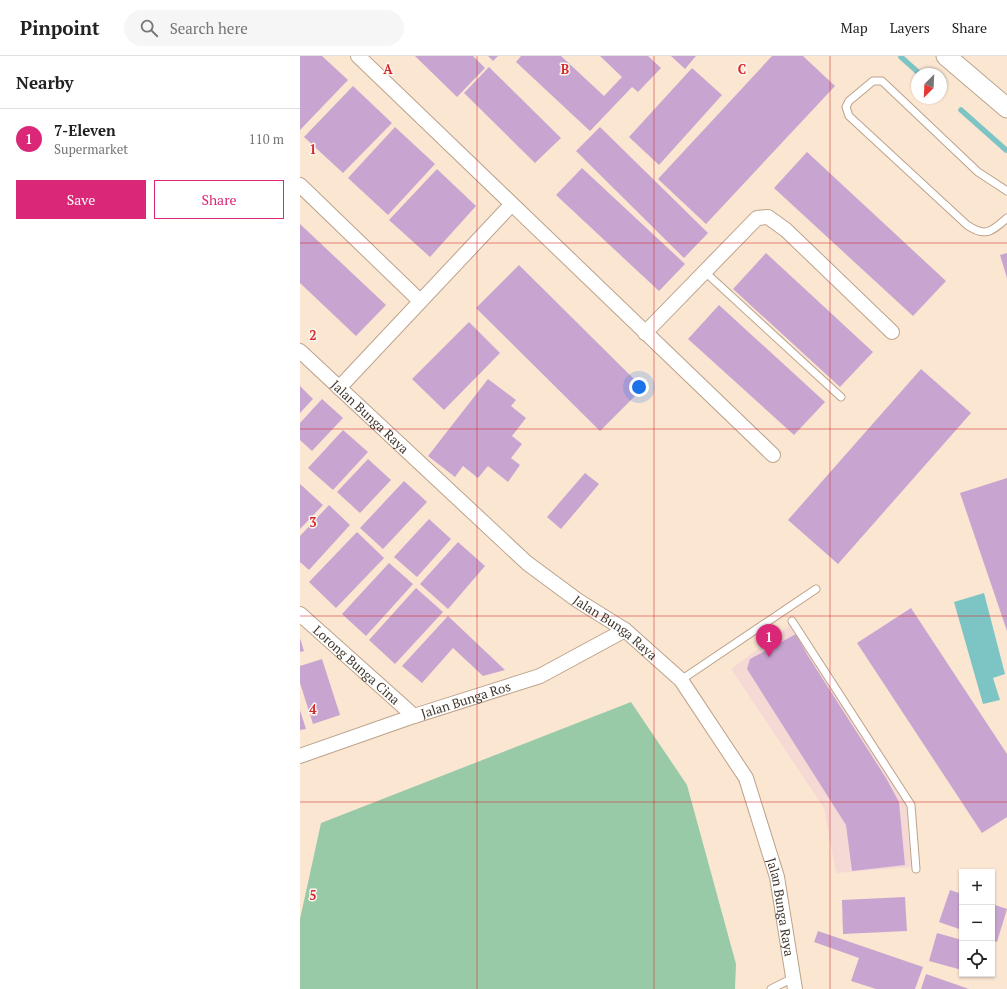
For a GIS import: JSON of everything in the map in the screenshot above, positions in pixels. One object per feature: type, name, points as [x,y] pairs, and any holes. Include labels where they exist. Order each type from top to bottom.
[{"type":"street","points":[[358,56],[773,455]]},
{"type":"street","points":[[946,56],[964,64],[1007,108]]},
{"type":"street","points":[[300,185],[420,301]]},
{"type":"street","points":[[338,388],[511,204]]},
{"type":"street","points":[[645,333],[758,218],[768,217],[786,230],[892,332]]},
{"type":"street","name":"Jalan Bunga Raya","points":[[300,351],[527,563],[578,600],[625,630],[681,680],[746,778],[777,877],[794,984]]},
{"type":"street","name":"Lorong Bunga Cina","points":[[300,614],[414,716]]},
{"type":"street","name":"Jalan Bunga Ros","points":[[300,756],[414,716],[540,676],[625,630]]},
{"type":"lane","points":[[1007,181],[1004,189],[978,172],[882,81],[873,81],[849,101],[846,107],[849,116],[967,225],[977,232],[992,231],[1007,218]]},
{"type":"lane","points":[[705,272],[841,397]]},
{"type":"lane","points":[[681,680],[816,589]]},
{"type":"lane","points":[[792,621],[911,805],[916,869]]},
{"type":"lane","points":[[771,989],[794,984]]},
{"type":"shaded area","points":[[790,625],[906,805],[911,867],[836,873],[824,808],[731,669]]},
{"type":"green space","points":[[631,702],[687,785],[736,964],[735,989],[300,989],[300,919],[321,823]]},
{"type":"water","points":[[984,593],[1005,674],[993,678],[1000,700],[983,704],[954,602]]},
{"type":"building","points":[[300,56],[322,56],[348,80],[300,130]]},
{"type":"building","points":[[415,56],[473,56],[485,68],[457,97]]},
{"type":"building","points":[[488,56],[498,56],[493,61]]},
{"type":"building","points":[[521,56],[561,56],[604,96],[622,77],[600,56],[648,56],[661,68],[638,92],[632,87],[590,131],[516,62]]},
{"type":"building","points":[[671,56],[696,56],[685,69]]},
{"type":"building","points":[[772,56],[803,56],[835,86],[706,224],[658,179]]},
{"type":"building","points":[[489,67],[561,138],[535,163],[464,93]]},
{"type":"building","points":[[692,68],[722,95],[659,165],[629,137]]},
{"type":"building","points":[[353,86],[392,123],[343,173],[304,137]]},
{"type":"building","points":[[395,127],[435,164],[388,215],[348,178]]},
{"type":"building","points":[[600,127],[708,233],[684,258],[576,151]]},
{"type":"building","points":[[807,152],[946,281],[913,316],[774,188]]},
{"type":"building","points":[[582,168],[685,264],[659,291],[556,195]]},
{"type":"building","points":[[437,169],[476,206],[430,257],[389,220]]},
{"type":"building","points":[[300,224],[386,305],[356,336],[300,283]]},
{"type":"building","points":[[766,253],[873,352],[840,387],[733,289]]},
{"type":"building","points":[[1007,253],[1007,278],[1000,255]]},
{"type":"building","points":[[519,265],[643,388],[600,431],[476,308]]},
{"type":"building","points":[[719,305],[825,402],[794,435],[688,339]]},
{"type":"building","points":[[469,322],[500,353],[444,410],[412,379]]},
{"type":"building","points":[[921,369],[971,413],[838,564],[788,520]]},
{"type":"building","points":[[488,379],[516,400],[511,406],[526,418],[512,436],[522,444],[511,458],[520,465],[508,482],[488,466],[478,478],[463,466],[455,477],[428,456]]},
{"type":"building","points":[[300,386],[313,399],[300,413]]},
{"type":"building","points":[[322,399],[343,418],[312,451],[300,440],[300,423]]},
{"type":"building","points":[[343,430],[368,452],[333,490],[308,468]]},
{"type":"building","points":[[368,459],[391,480],[360,513],[337,492]]},
{"type":"building","points":[[585,473],[599,484],[561,529],[547,517]]},
{"type":"building","points":[[1007,478],[1007,631],[960,493]]},
{"type":"building","points":[[404,481],[427,502],[383,549],[360,528]]},
{"type":"building","points":[[300,484],[323,505],[300,529]]},
{"type":"building","points":[[329,505],[350,525],[309,570],[300,562],[300,536]]},
{"type":"building","points":[[429,519],[451,539],[417,577],[394,557]]},
{"type":"building","points":[[357,532],[384,558],[336,608],[309,582]]},
{"type":"building","points":[[458,542],[485,566],[448,609],[420,584]]},
{"type":"building","points":[[389,563],[413,584],[366,636],[342,614]]},
{"type":"building","points":[[416,588],[443,612],[395,664],[369,640]]},
{"type":"building","points":[[911,608],[1007,754],[1007,817],[982,833],[857,643]]},
{"type":"building","points":[[448,616],[505,670],[483,676],[453,648],[422,683],[402,666]]},
{"type":"building","points":[[796,634],[808,656],[886,778],[899,802],[905,865],[852,871],[846,825],[747,669],[750,659]]},
{"type":"building","points":[[300,638],[304,651],[300,652]]},
{"type":"building","points":[[322,659],[340,715],[313,724],[300,683],[300,666]]},
{"type":"building","points":[[300,710],[306,729],[300,730]]},
{"type":"building","points":[[950,890],[959,893],[959,929],[939,922]]},
{"type":"building","points":[[905,897],[907,931],[843,934],[842,900]]},
{"type":"building","points":[[995,905],[1007,909],[997,942],[995,941]]},
{"type":"building","points":[[818,931],[923,967],[915,989],[876,989],[851,981],[859,958],[814,942]]},
{"type":"building","points":[[937,933],[959,939],[959,969],[929,961]]},
{"type":"building","points":[[926,974],[969,989],[921,989]]},
{"type":"waterway","points":[[901,57],[913,68]]},
{"type":"waterway","points":[[961,110],[1006,150]]},
{"type":"place","name":"7-Eleven","points":[[769,657]]}]
